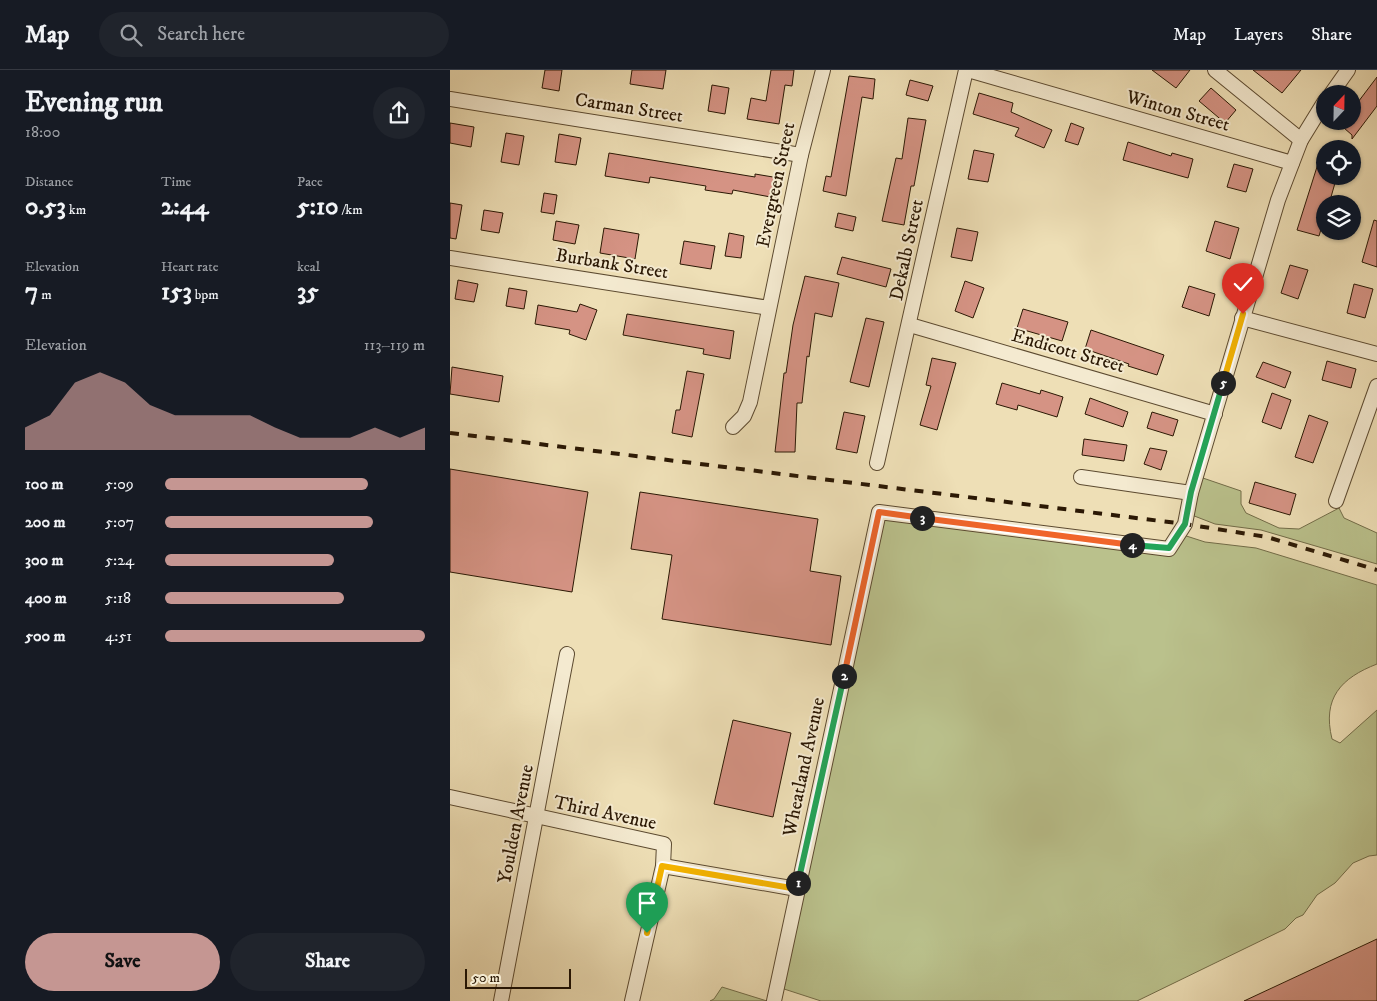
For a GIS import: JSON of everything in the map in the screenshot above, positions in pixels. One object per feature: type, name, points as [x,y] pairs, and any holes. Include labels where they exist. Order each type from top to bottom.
[{"type":"street","name":"Evergreen Street","points":[[733,427],[744,416],[750,402],[801,155],[823,70]]},
{"type":"street","name":"Winton Street","points":[[967,70],[1292,163]]},
{"type":"street","name":"Dekalb Street","points":[[878,463],[967,70]]},
{"type":"street","points":[[1215,70],[1301,140]]},
{"type":"street","points":[[1337,85],[1348,70]]},
{"type":"street","name":"Carman Street","points":[[450,99],[801,155]]},
{"type":"street","points":[[1081,477],[1191,492],[1242,318],[1292,163],[1301,140],[1316,116]]},
{"type":"street","name":"Burbank Street","points":[[450,258],[769,308]]},
{"type":"street","points":[[1242,318],[1377,354]]},
{"type":"street","name":"Endicott Street","points":[[910,325],[1215,414]]},
{"type":"street","points":[[1336,501],[1377,386]]},
{"type":"street","name":"Wheatland Avenue","points":[[774,1001],[879,512],[1169,548],[1185,524],[1191,492]]},
{"type":"street","name":"Youlden Avenue","points":[[501,1001],[538,817],[567,654]]},
{"type":"street","name":"Third Avenue","points":[[450,797],[664,844],[662,866]]},
{"type":"street","points":[[632,1001],[662,866],[797,889]]},
{"type":"green space","points":[[1197,476],[1241,491],[1241,504],[1246,513],[1279,528],[1299,529],[1339,508],[1344,518],[1377,533],[1377,564],[1261,530],[1215,524],[1184,512]]},
{"type":"green space","points":[[884,518],[1159,554],[1177,533],[1205,542],[1256,548],[1377,585],[1377,664],[1353,676],[1337,691],[1332,701],[1330,725],[1332,739],[1340,743],[1377,710],[1377,855],[1369,856],[1353,863],[1335,883],[1317,895],[1303,915],[1296,918],[1285,929],[1137,1001],[821,1001],[781,988]]},
{"type":"green space","points":[[722,987],[767,1001],[710,1001],[714,999]]},
{"type":"building","points":[[545,70],[562,70],[559,91],[542,88]]},
{"type":"building","points":[[632,70],[666,70],[663,89],[630,84]]},
{"type":"building","points":[[771,70],[794,70],[792,86],[785,85],[779,124],[747,119],[751,98],[766,101]]},
{"type":"building","points":[[1152,70],[1190,70],[1176,88]]},
{"type":"building","points":[[1253,70],[1301,70],[1282,93]]},
{"type":"building","points":[[849,76],[875,79],[873,99],[862,97],[846,196],[823,191],[826,176],[831,177]]},
{"type":"building","points":[[1377,77],[1377,106],[1361,127],[1361,98]]},
{"type":"building","points":[[910,80],[933,86],[928,101],[906,95]]},
{"type":"building","points":[[712,85],[729,88],[725,114],[708,111]]},
{"type":"building","points":[[1211,88],[1236,110],[1225,123],[1199,101]]},
{"type":"building","points":[[979,93],[1013,103],[1011,112],[1052,130],[1044,148],[1015,136],[1019,128],[973,114]]},
{"type":"building","points":[[908,118],[926,120],[914,186],[911,186],[904,225],[882,221],[896,158],[902,159]]},
{"type":"building","points":[[450,123],[474,127],[471,147],[450,143]]},
{"type":"building","points":[[1071,123],[1084,128],[1078,145],[1065,141]]},
{"type":"building","points":[[1346,130],[1359,130],[1352,139],[1352,135]]},
{"type":"building","points":[[506,133],[524,136],[519,165],[501,162]]},
{"type":"building","points":[[559,134],[581,138],[576,165],[555,162]]},
{"type":"building","points":[[1128,142],[1171,156],[1172,153],[1193,159],[1188,178],[1123,160]]},
{"type":"building","points":[[974,150],[994,154],[988,182],[968,179]]},
{"type":"building","points":[[609,153],[755,177],[755,174],[779,178],[776,198],[733,190],[732,194],[705,190],[706,186],[650,177],[649,183],[605,176]]},
{"type":"building","points":[[1234,164],[1253,169],[1246,192],[1227,187]]},
{"type":"building","points":[[1316,170],[1316,185],[1334,185],[1332,195],[1316,195],[1316,235],[1297,230]]},
{"type":"building","points":[[544,193],[557,195],[554,214],[541,212]]},
{"type":"building","points":[[450,203],[462,205],[456,239],[450,238]]},
{"type":"building","points":[[484,210],[503,213],[499,233],[481,230]]},
{"type":"building","points":[[838,213],[856,217],[853,231],[835,227]]},
{"type":"building","points":[[1374,220],[1377,221],[1377,267],[1362,262]]},
{"type":"building","points":[[556,221],[579,225],[575,244],[553,240]]},
{"type":"building","points":[[1215,221],[1239,228],[1230,259],[1206,251]]},
{"type":"building","points":[[604,228],[639,234],[635,259],[600,253]]},
{"type":"building","points":[[957,228],[978,232],[972,261],[951,257]]},
{"type":"building","points":[[729,233],[744,236],[741,258],[725,256]]},
{"type":"building","points":[[684,241],[715,246],[711,269],[680,264]]},
{"type":"building","points":[[842,257],[891,269],[886,287],[837,274]]},
{"type":"building","points":[[1290,265],[1308,270],[1298,299],[1281,293]]},
{"type":"building","points":[[805,276],[839,283],[832,317],[815,313],[809,357],[807,356],[802,403],[797,403],[795,452],[775,452],[784,373],[786,373],[793,325]]},
{"type":"building","points":[[458,280],[478,284],[474,302],[455,299]]},
{"type":"building","points":[[965,281],[984,288],[973,318],[955,311]]},
{"type":"building","points":[[1354,284],[1373,289],[1365,318],[1347,313]]},
{"type":"building","points":[[1189,286],[1215,294],[1209,316],[1182,307]]},
{"type":"building","points":[[509,288],[527,291],[524,309],[506,306]]},
{"type":"building","points":[[580,304],[597,310],[586,340],[569,334],[570,330],[535,324],[538,305],[577,312]]},
{"type":"building","points":[[1023,309],[1068,322],[1062,341],[1017,328]]},
{"type":"building","points":[[627,314],[734,331],[730,359],[703,354],[704,349],[623,335]]},
{"type":"building","points":[[866,318],[884,322],[869,387],[850,382]]},
{"type":"building","points":[[1091,330],[1164,355],[1157,375],[1085,349]]},
{"type":"building","points":[[932,358],[956,363],[937,430],[920,425],[931,386],[926,385]]},
{"type":"building","points":[[1327,361],[1356,369],[1351,388],[1322,380]]},
{"type":"building","points":[[1263,362],[1291,372],[1285,388],[1256,377]]},
{"type":"building","points":[[452,367],[503,376],[499,402],[450,394]]},
{"type":"building","points":[[687,371],[704,374],[692,437],[672,433],[676,410],[680,410]]},
{"type":"building","points":[[1002,383],[1040,394],[1041,390],[1063,397],[1057,417],[1018,405],[1017,410],[996,404]]},
{"type":"building","points":[[1272,393],[1291,400],[1281,429],[1262,422]]},
{"type":"building","points":[[1090,398],[1128,412],[1123,427],[1085,414]]},
{"type":"building","points":[[844,412],[865,416],[857,453],[836,449]]},
{"type":"building","points":[[1152,412],[1178,420],[1173,436],[1147,428]]},
{"type":"building","points":[[1309,415],[1328,422],[1313,463],[1295,457]]},
{"type":"building","points":[[1084,439],[1127,445],[1124,461],[1082,455]]},
{"type":"building","points":[[1150,448],[1167,451],[1161,470],[1144,464]]},
{"type":"building","points":[[450,469],[588,492],[572,592],[450,572]]},
{"type":"building","points":[[1255,482],[1296,494],[1290,515],[1249,503]]},
{"type":"building","points":[[640,492],[818,519],[810,571],[841,576],[831,645],[662,619],[672,555],[631,549]]},
{"type":"building","points":[[733,720],[791,733],[773,817],[714,804]]},
{"type":"building","points":[[1377,939],[1377,1001],[1244,1001]]},
{"type":"railway","points":[[450,433],[1185,524],[1267,537],[1377,570]]},
{"type":"route","points":[[647,933],[662,866],[797,889],[873,531],[879,512],[1169,548],[1185,524],[1191,492],[1243,314]]}]
